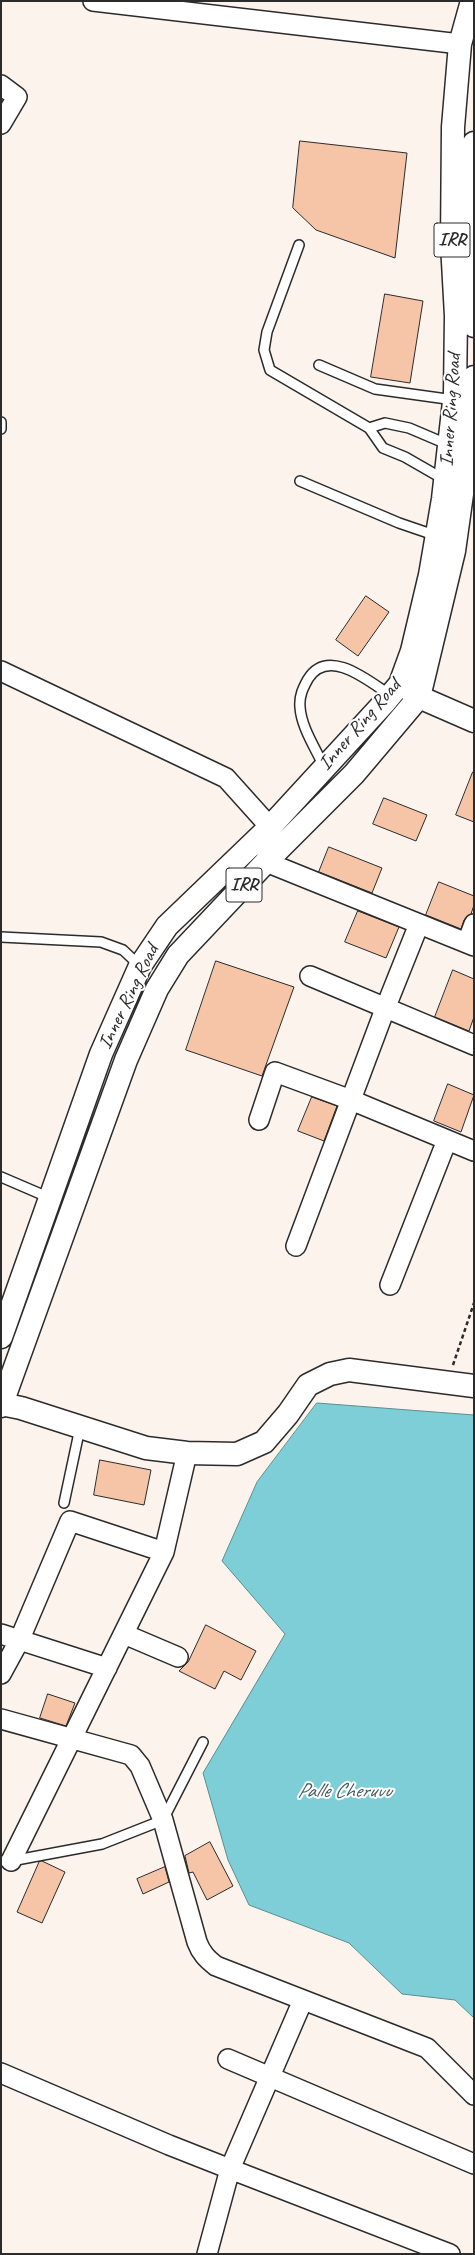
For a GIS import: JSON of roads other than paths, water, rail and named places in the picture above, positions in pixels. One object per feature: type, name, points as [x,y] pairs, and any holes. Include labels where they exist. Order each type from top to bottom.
[{"type":"main road","name":"Inner Ring Road","points":[[1,1404],[126,1060],[157,989],[178,955],[266,862],[354,774],[419,697],[454,552],[454,483],[449,445],[454,400],[456,316],[452,244],[453,128],[460,44],[472,1]]},
{"type":"main road","name":"Inner Ring Road","points":[[474,143],[471,234],[474,326]]},
{"type":"main road","name":"Inner Ring Road","points":[[1,1337],[101,1054],[140,966],[167,926],[270,826],[395,690],[412,651],[437,536],[472,427],[474,377]]},
{"type":"main road","points":[[395,690],[419,697],[474,721]]},
{"type":"main road","points":[[1,1404],[21,1408],[146,1448],[187,1453],[237,1454],[264,1442],[288,1414],[308,1385],[330,1374],[349,1370],[474,1386]]},
{"type":"street","points":[[100,1],[460,44]]},
{"type":"street","points":[[1,85],[16,97],[1,124]]},
{"type":"street","points":[[1,671],[226,778],[270,826],[266,862],[471,944],[474,924]]},
{"type":"street","points":[[296,1246],[385,1009],[419,924]]},
{"type":"street","points":[[310,976],[385,1009],[474,1045]]},
{"type":"street","points":[[258,1120],[275,1072],[351,1100],[474,1151]]},
{"type":"street","points":[[390,1285],[447,1140]]},
{"type":"street","points":[[6,1861],[72,1739],[164,1552],[187,1453]]},
{"type":"street","points":[[1,1674],[19,1641],[70,1521],[164,1552]]},
{"type":"street","points":[[1,1634],[107,1668]]},
{"type":"street","points":[[124,1634],[178,1657]]},
{"type":"street","points":[[1,1718],[131,1755],[140,1766],[163,1820],[200,1950],[216,1966],[427,2048],[474,2095]]},
{"type":"street","points":[[207,2254],[230,2169],[303,2000]]},
{"type":"street","points":[[228,2059],[474,2164]]},
{"type":"street","points":[[3,2078],[169,2145],[450,2254]]},
{"type":"lane","points":[[299,245],[267,332],[264,350],[270,370],[369,428],[383,448],[405,457],[454,483]]},
{"type":"lane","points":[[320,364],[375,388],[454,400]]},
{"type":"lane","points":[[1,422],[1,429]]},
{"type":"lane","points":[[369,428],[385,423],[409,428],[449,445]]},
{"type":"lane","points":[[300,481],[400,523],[437,536]]},
{"type":"lane","points":[[324,767],[305,725],[300,708],[301,691],[313,672],[325,666],[338,666],[395,690]]},
{"type":"lane","points":[[1,937],[101,942],[123,950],[140,966]]},
{"type":"lane","points":[[1,1177],[50,1198]]},
{"type":"lane","points":[[64,1503],[80,1428]]},
{"type":"lane","points":[[6,1861],[102,1844],[163,1820],[203,1742]]},
{"type":"water","name":"Palle Cheruvu","points":[[317,1403],[474,1415],[474,2018],[455,2000],[402,1994],[349,1943],[249,1905],[228,1860],[203,1773],[285,1634],[222,1561],[257,1482]]}]
